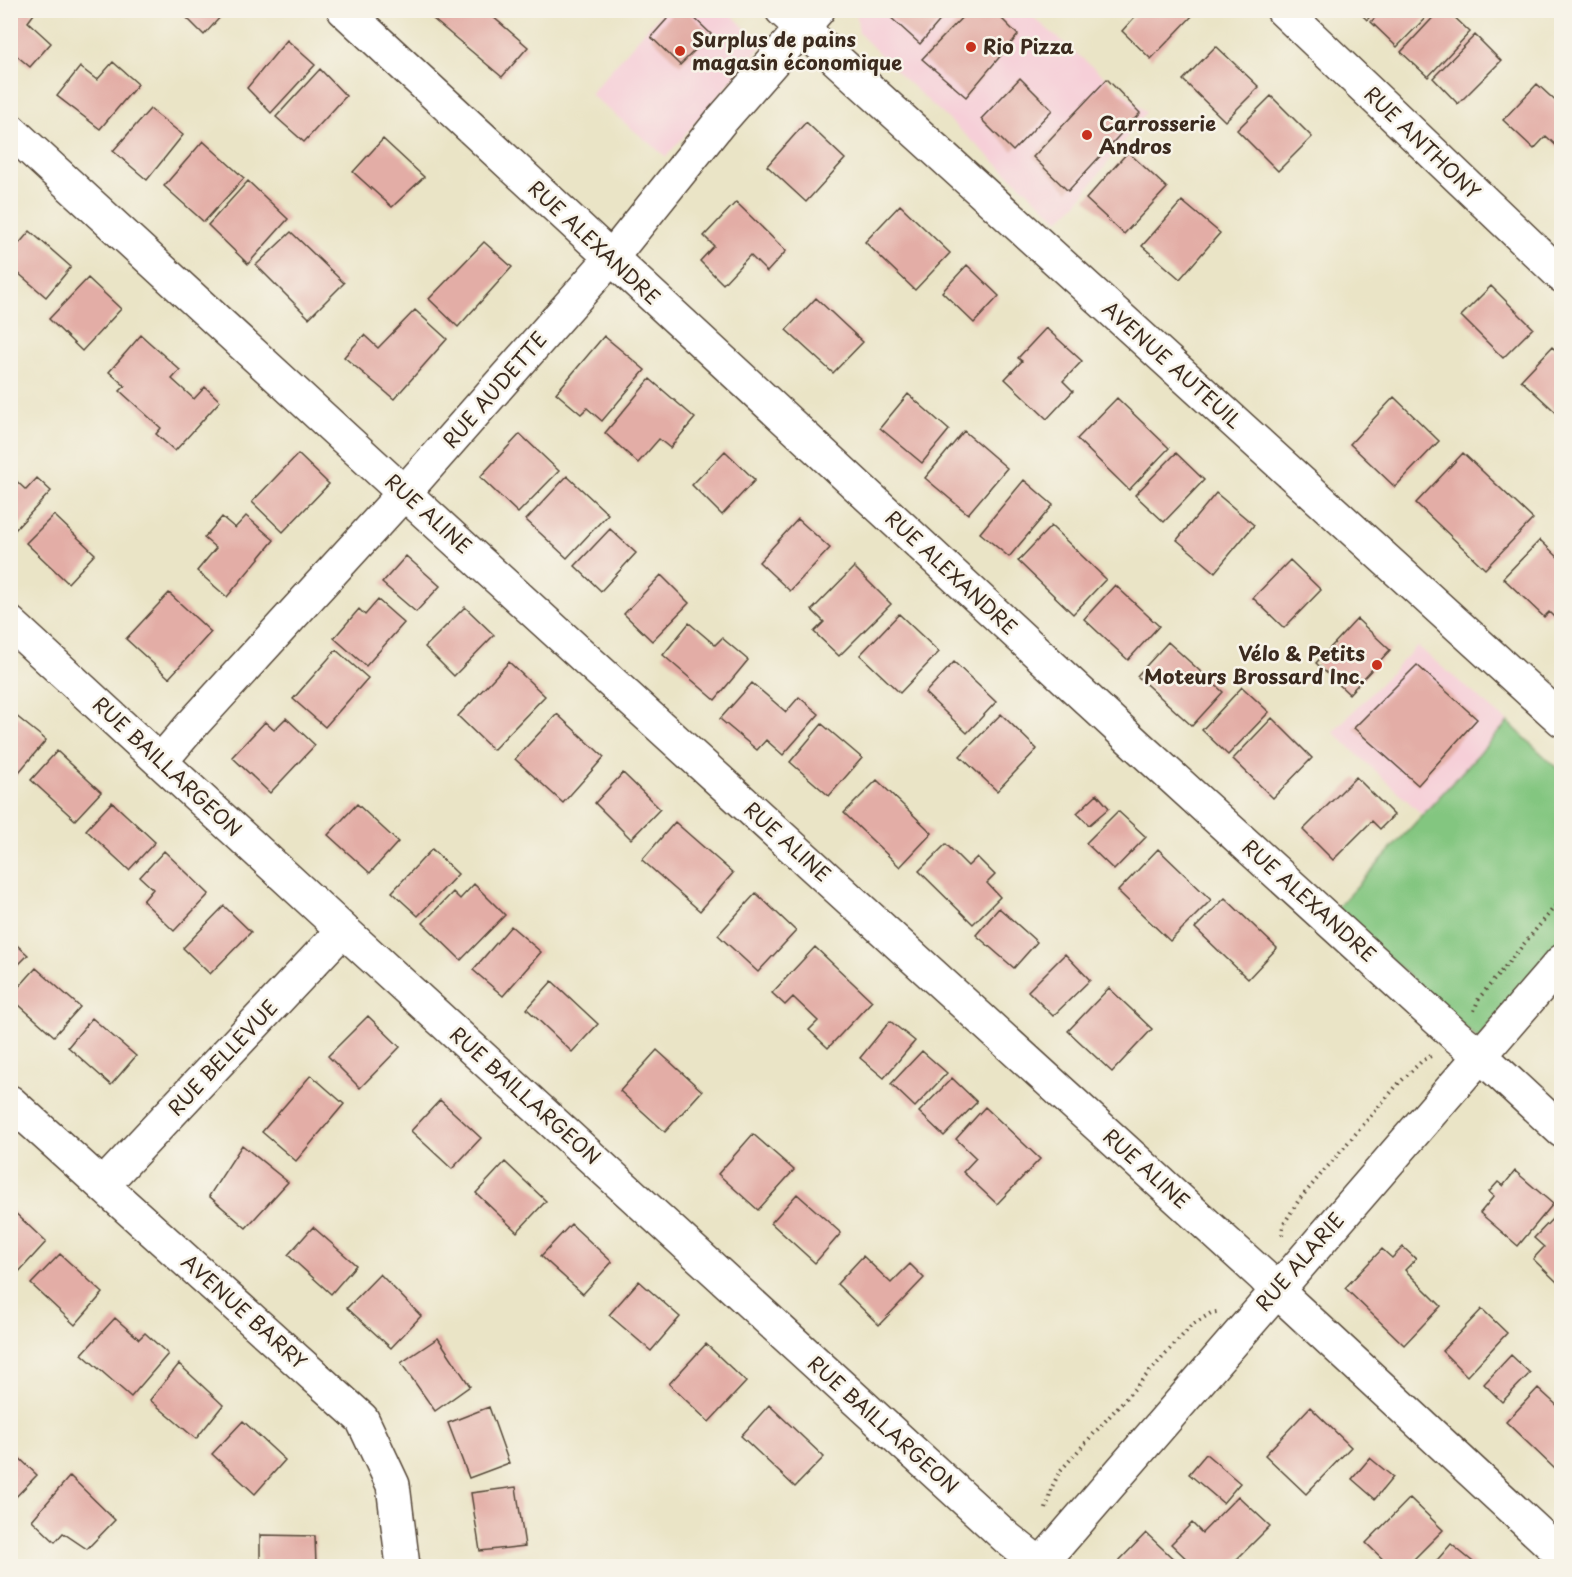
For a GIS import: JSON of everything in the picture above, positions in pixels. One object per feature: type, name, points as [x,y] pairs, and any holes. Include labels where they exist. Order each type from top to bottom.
[{"type":"street","name":"RUE ALEXANDRE","points":[[344,10],[1121,731],[1562,1131]]},
{"type":"street","name":"RUE ANTHONY","points":[[1283,10],[1562,276]]},
{"type":"street","name":"RUE AUDETTE","points":[[161,761],[404,493],[611,258],[801,17]]},
{"type":"street","name":"AVENUE AUTEUIL","points":[[801,17],[1562,720]]},
{"type":"street","name":"RUE ALINE","points":[[10,130],[1269,1283],[1562,1555]]},
{"type":"street","name":"RUE BAILLARGEON","points":[[10,623],[1007,1538],[1034,1560]]},
{"type":"street","name":"RUE BELLEVUE","points":[[103,1185],[343,930]]},
{"type":"street","name":"RUE ALARIE","points":[[1034,1560],[1468,1045],[1562,961]]},
{"type":"street","name":"AVENUE BARRY","points":[[10,1102],[362,1419],[393,1485],[403,1566]]},
{"type":"path","points":[[1269,1283],[1280,1252],[1283,1225],[1299,1200],[1399,1083],[1423,1060],[1468,1045],[1471,1019],[1479,998],[1562,898]]},
{"type":"path","points":[[1034,1560],[1040,1522],[1060,1471],[1192,1325],[1211,1313],[1221,1311]]},
{"type":"shaded area","points":[[662,11],[728,11],[762,45],[666,157],[590,94]]},
{"type":"shaded area","points":[[856,11],[1026,11],[1146,112],[1078,202],[1059,220],[901,76],[859,33]]},
{"type":"shaded area","points":[[1417,646],[1508,722],[1426,818],[1333,732]]},
{"type":"green space","points":[[1508,722],[1561,772],[1561,943],[1478,1039],[1336,909]]},
{"type":"building","points":[[10,10],[29,10],[34,14],[28,22],[51,43],[30,67],[10,50]]},
{"type":"building","points":[[179,10],[220,10],[223,14],[204,35]]},
{"type":"building","points":[[440,10],[485,10],[528,47],[502,77],[433,19]]},
{"type":"building","name":"Surplus de pains magasin économique","points":[[675,10],[686,10],[711,34],[680,65],[651,37]]},
{"type":"building","points":[[892,10],[949,10],[920,44],[888,15]]},
{"type":"building","name":"Rio Pizza","points":[[969,10],[993,10],[1018,35],[966,97],[922,59]]},
{"type":"building","points":[[1141,10],[1193,10],[1195,13],[1151,59],[1122,31]]},
{"type":"building","points":[[1357,10],[1376,10],[1367,20]]},
{"type":"building","points":[[1382,10],[1433,10],[1397,47],[1371,22]]},
{"type":"building","points":[[1440,10],[1447,10],[1470,32],[1428,77],[1401,52]]},
{"type":"building","points":[[1475,35],[1501,61],[1458,104],[1433,78]]},
{"type":"building","points":[[287,40],[315,65],[271,113],[247,88]]},
{"type":"building","points":[[1216,46],[1259,87],[1225,121],[1183,80]]},
{"type":"building","points":[[113,62],[138,84],[100,129],[57,96],[80,67],[97,80]]},
{"type":"building","points":[[320,69],[346,96],[304,142],[276,117]]},
{"type":"building","points":[[1020,78],[1052,110],[1013,151],[981,119]]},
{"type":"building","name":"Carrosserie Andros","points":[[1107,79],[1140,113],[1068,191],[1033,157]]},
{"type":"building","points":[[1537,84],[1562,107],[1562,151],[1546,136],[1534,149],[1503,120]]},
{"type":"building","points":[[1271,96],[1312,137],[1278,171],[1237,130]]},
{"type":"building","points":[[150,109],[183,135],[147,180],[113,151]]},
{"type":"building","points":[[806,122],[845,159],[806,202],[767,166]]},
{"type":"building","points":[[383,139],[424,177],[392,207],[353,172]]},
{"type":"building","points":[[203,141],[244,178],[204,222],[164,186]]},
{"type":"building","points":[[1128,152],[1167,188],[1124,234],[1086,199]]},
{"type":"building","points":[[248,181],[288,219],[248,264],[208,225]]},
{"type":"building","points":[[1182,201],[1220,233],[1180,279],[1142,246]]},
{"type":"building","points":[[736,202],[786,251],[767,272],[750,255],[723,284],[700,261],[714,246],[704,236]]},
{"type":"building","points":[[900,205],[950,253],[915,290],[865,242]]},
{"type":"building","points":[[30,231],[71,267],[46,297],[10,266],[10,254]]},
{"type":"building","points":[[291,232],[344,283],[309,318],[256,265]]},
{"type":"building","points":[[484,242],[512,267],[458,327],[429,299]]},
{"type":"building","points":[[967,265],[999,296],[974,323],[942,292]]},
{"type":"building","points":[[88,278],[121,309],[82,351],[49,319]]},
{"type":"building","points":[[1491,286],[1533,328],[1503,358],[1461,316]]},
{"type":"building","points":[[816,298],[863,342],[833,373],[786,330]]},
{"type":"building","points":[[415,310],[447,339],[394,399],[344,357],[364,335],[378,348]]},
{"type":"building","points":[[1046,328],[1082,361],[1063,381],[1073,391],[1047,419],[1005,379],[1022,361],[1018,358]]},
{"type":"building","points":[[141,335],[180,370],[172,379],[194,399],[205,387],[220,401],[175,451],[156,434],[161,428],[120,391],[125,386],[109,372]]},
{"type":"building","points":[[604,336],[645,370],[602,421],[587,408],[581,414],[556,393]]},
{"type":"building","points":[[1552,347],[1562,356],[1562,418],[1521,380]]},
{"type":"building","points":[[650,379],[695,418],[670,448],[659,439],[638,463],[605,433]]},
{"type":"building","points":[[908,394],[949,430],[922,463],[880,428]]},
{"type":"building","points":[[1394,397],[1439,441],[1395,487],[1350,444]]},
{"type":"building","points":[[1117,398],[1169,448],[1129,490],[1077,439]]},
{"type":"building","points":[[964,431],[1007,468],[968,514],[925,478]]},
{"type":"building","points":[[520,434],[559,471],[518,513],[480,477]]},
{"type":"building","points":[[725,451],[755,480],[722,515],[692,485]]},
{"type":"building","points":[[1176,453],[1204,480],[1164,522],[1135,495]]},
{"type":"building","points":[[1463,453],[1533,519],[1485,569],[1416,503]]},
{"type":"building","points":[[298,454],[329,484],[283,532],[252,502]]},
{"type":"building","points":[[10,475],[26,490],[37,478],[51,491],[14,531],[10,528]]},
{"type":"building","points":[[567,476],[608,514],[567,558],[526,520]]},
{"type":"building","points":[[1024,480],[1053,505],[1009,557],[980,533]]},
{"type":"building","points":[[1216,493],[1254,525],[1215,572],[1177,540]]},
{"type":"building","points":[[54,515],[95,554],[68,583],[26,543]]},
{"type":"building","points":[[246,516],[274,540],[227,597],[197,571],[216,548],[204,538],[222,517],[235,528]]},
{"type":"building","points":[[798,519],[830,548],[790,591],[759,562]]},
{"type":"building","points":[[1051,526],[1106,579],[1073,614],[1018,561]]},
{"type":"building","points":[[610,529],[636,553],[601,591],[575,566]]},
{"type":"building","points":[[1540,540],[1562,561],[1562,625],[1549,612],[1544,617],[1503,578]]},
{"type":"building","points":[[406,556],[440,586],[416,612],[382,583]]},
{"type":"building","points":[[1290,560],[1321,590],[1284,628],[1253,598]]},
{"type":"building","points":[[854,567],[891,604],[839,656],[814,632],[824,622],[812,610]]},
{"type":"building","points":[[661,575],[689,603],[652,641],[624,614]]},
{"type":"building","points":[[1115,585],[1159,626],[1128,660],[1084,619]]},
{"type":"building","points":[[169,593],[211,632],[169,678],[126,639]]},
{"type":"building","points":[[378,600],[404,623],[366,666],[334,638],[359,609],[365,615]]},
{"type":"building","points":[[465,607],[494,635],[454,676],[425,647]]},
{"type":"building","points":[[899,614],[939,652],[900,693],[860,655]]},
{"type":"building","points":[[1357,619],[1390,650],[1349,694],[1316,663]]},
{"type":"building","points":[[689,623],[715,645],[722,638],[748,660],[715,700],[663,655]]},
{"type":"building","points":[[1168,642],[1223,692],[1192,726],[1137,676]]},
{"type":"building","points":[[336,650],[368,678],[325,727],[293,699]]},
{"type":"building","points":[[509,662],[545,696],[493,750],[458,716]]},
{"type":"building","points":[[954,662],[996,702],[967,733],[925,693]]},
{"type":"building","points":[[1417,665],[1477,719],[1418,785],[1354,728]]},
{"type":"building","points":[[752,683],[786,712],[799,697],[819,714],[783,755],[766,740],[757,750],[720,719]]},
{"type":"building","points":[[1242,687],[1269,712],[1228,755],[1202,730]]},
{"type":"building","points":[[10,711],[46,740],[14,778],[10,774]]},
{"type":"building","points":[[557,714],[604,757],[563,803],[515,759]]},
{"type":"building","points":[[1001,714],[1037,749],[997,791],[960,756]]},
{"type":"building","points":[[286,718],[315,745],[270,793],[232,757],[265,722],[274,730]]},
{"type":"building","points":[[1272,718],[1312,758],[1273,798],[1233,759]]},
{"type":"building","points":[[822,724],[862,758],[829,796],[790,762]]},
{"type":"building","points":[[57,751],[101,792],[75,820],[31,780]]},
{"type":"building","points":[[623,773],[660,809],[631,839],[595,803]]},
{"type":"building","points":[[1356,777],[1394,815],[1380,829],[1372,821],[1333,860],[1303,830]]},
{"type":"building","points":[[877,780],[932,833],[900,867],[844,813]]},
{"type":"building","points":[[1097,794],[1109,808],[1089,825],[1077,813]]},
{"type":"building","points":[[112,802],[155,842],[129,870],[86,830]]},
{"type":"building","points":[[357,804],[398,842],[370,873],[328,835]]},
{"type":"building","points":[[1118,811],[1146,837],[1114,870],[1086,843]]},
{"type":"building","points":[[675,822],[733,873],[700,911],[642,860]]},
{"type":"building","points":[[946,844],[968,866],[977,857],[995,875],[987,883],[1000,897],[973,924],[919,871]]},
{"type":"building","points":[[432,849],[458,874],[418,916],[392,892]]},
{"type":"building","points":[[1158,849],[1211,900],[1170,941],[1118,891]]},
{"type":"building","points":[[164,851],[209,894],[174,931],[143,901],[153,889],[140,877]]},
{"type":"building","points":[[474,884],[505,915],[461,960],[423,923],[453,892],[460,899]]},
{"type":"building","points":[[756,893],[796,931],[758,972],[718,935]]},
{"type":"building","points":[[1225,898],[1277,948],[1248,979],[1195,928]]},
{"type":"building","points":[[224,906],[251,932],[210,974],[183,948]]},
{"type":"building","points":[[999,908],[1037,942],[1014,968],[976,935]]},
{"type":"building","points":[[511,926],[541,952],[503,996],[473,970]]},
{"type":"building","points":[[10,939],[28,955],[10,973]]},
{"type":"building","points":[[815,947],[872,1001],[828,1048],[809,1030],[818,1021],[793,997],[785,1005],[772,993]]},
{"type":"building","points":[[1065,954],[1090,980],[1053,1016],[1028,991]]},
{"type":"building","points":[[36,968],[80,1007],[54,1036],[10,997]]},
{"type":"building","points":[[552,981],[598,1024],[572,1052],[527,1009]]},
{"type":"building","points":[[1109,988],[1152,1029],[1112,1072],[1068,1031]]},
{"type":"building","points":[[368,1016],[400,1047],[360,1088],[328,1056]]},
{"type":"building","points":[[92,1018],[136,1056],[111,1085],[68,1047]]},
{"type":"building","points":[[890,1021],[915,1041],[884,1078],[860,1058]]},
{"type":"building","points":[[657,1050],[702,1091],[665,1132],[620,1091]]},
{"type":"building","points":[[922,1051],[947,1073],[915,1107],[891,1084]]},
{"type":"building","points":[[311,1075],[344,1104],[296,1161],[262,1132]]},
{"type":"building","points":[[952,1078],[977,1102],[944,1136],[919,1112]]},
{"type":"building","points":[[440,1100],[481,1138],[452,1169],[411,1131]]},
{"type":"building","points":[[985,1107],[1040,1159],[997,1204],[963,1172],[976,1158],[956,1139]]},
{"type":"building","points":[[753,1134],[794,1170],[758,1210],[718,1174]]},
{"type":"building","points":[[242,1145],[288,1182],[246,1228],[209,1196]]},
{"type":"building","points":[[505,1162],[546,1201],[517,1232],[476,1193]]},
{"type":"building","points":[[1515,1171],[1553,1204],[1518,1246],[1480,1213],[1494,1196],[1489,1192],[1498,1182],[1503,1186]]},
{"type":"building","points":[[797,1194],[841,1233],[815,1263],[771,1223]]},
{"type":"building","points":[[10,1208],[46,1242],[16,1275],[10,1270]]},
{"type":"building","points":[[1556,1215],[1562,1220],[1562,1277],[1557,1282],[1533,1259],[1544,1247],[1534,1238]]},
{"type":"building","points":[[571,1224],[612,1262],[583,1294],[541,1256]]},
{"type":"building","points":[[313,1227],[356,1265],[331,1294],[288,1255]]},
{"type":"building","points":[[1403,1247],[1416,1259],[1405,1270],[1441,1306],[1404,1345],[1345,1288],[1382,1249],[1392,1258]]},
{"type":"building","points":[[60,1254],[103,1293],[75,1325],[31,1284]]},
{"type":"building","points":[[863,1256],[891,1283],[910,1264],[924,1278],[879,1325],[837,1284]]},
{"type":"building","points":[[380,1274],[421,1316],[391,1348],[347,1308]]},
{"type":"building","points":[[639,1281],[680,1317],[651,1351],[609,1315]]},
{"type":"building","points":[[1482,1309],[1507,1333],[1467,1376],[1442,1351]]},
{"type":"building","points":[[115,1318],[139,1339],[145,1333],[168,1354],[131,1397],[82,1354]]},
{"type":"building","points":[[438,1338],[470,1386],[435,1411],[401,1363]]},
{"type":"building","points":[[706,1344],[746,1382],[709,1422],[669,1384]]},
{"type":"building","points":[[1511,1355],[1530,1373],[1502,1402],[1484,1384]]},
{"type":"building","points":[[179,1364],[223,1405],[196,1439],[150,1400]]},
{"type":"building","points":[[1538,1388],[1562,1410],[1562,1462],[1555,1469],[1506,1422]]},
{"type":"building","points":[[769,1405],[824,1457],[795,1487],[741,1436]]},
{"type":"building","points":[[489,1407],[509,1463],[469,1478],[448,1423]]},
{"type":"building","points":[[1310,1407],[1351,1447],[1306,1494],[1265,1455]]},
{"type":"building","points":[[243,1421],[285,1460],[255,1494],[212,1454]]},
{"type":"building","points":[[10,1449],[37,1475],[10,1503]]},
{"type":"building","points":[[1206,1454],[1240,1483],[1223,1503],[1189,1474]]},
{"type":"building","points":[[1370,1458],[1393,1477],[1375,1499],[1352,1479]]},
{"type":"building","points":[[70,1476],[115,1520],[87,1549],[63,1533],[55,1542],[32,1520]]},
{"type":"building","points":[[516,1487],[525,1546],[480,1551],[471,1493]]},
{"type":"building","points":[[1238,1496],[1270,1526],[1230,1566],[1194,1566],[1171,1544],[1192,1523],[1202,1533]]},
{"type":"building","points":[[1410,1498],[1443,1530],[1407,1566],[1390,1566],[1366,1543]]},
{"type":"building","points":[[1146,1533],[1181,1566],[1116,1566]]},
{"type":"building","points":[[260,1535],[315,1536],[316,1566],[260,1566]]},
{"type":"building","points":[[1451,1544],[1478,1566],[1432,1566]]},
{"type":"place","name":"Rio Pizza","points":[[971,47]]},
{"type":"place","name":"Surplus de pains magasin économique","points":[[680,51]]},
{"type":"place","name":"Carrosserie Andros","points":[[1087,135]]},
{"type":"place","name":"Vélo & Petits Moteurs Brossard Inc.","points":[[1377,665]]}]
